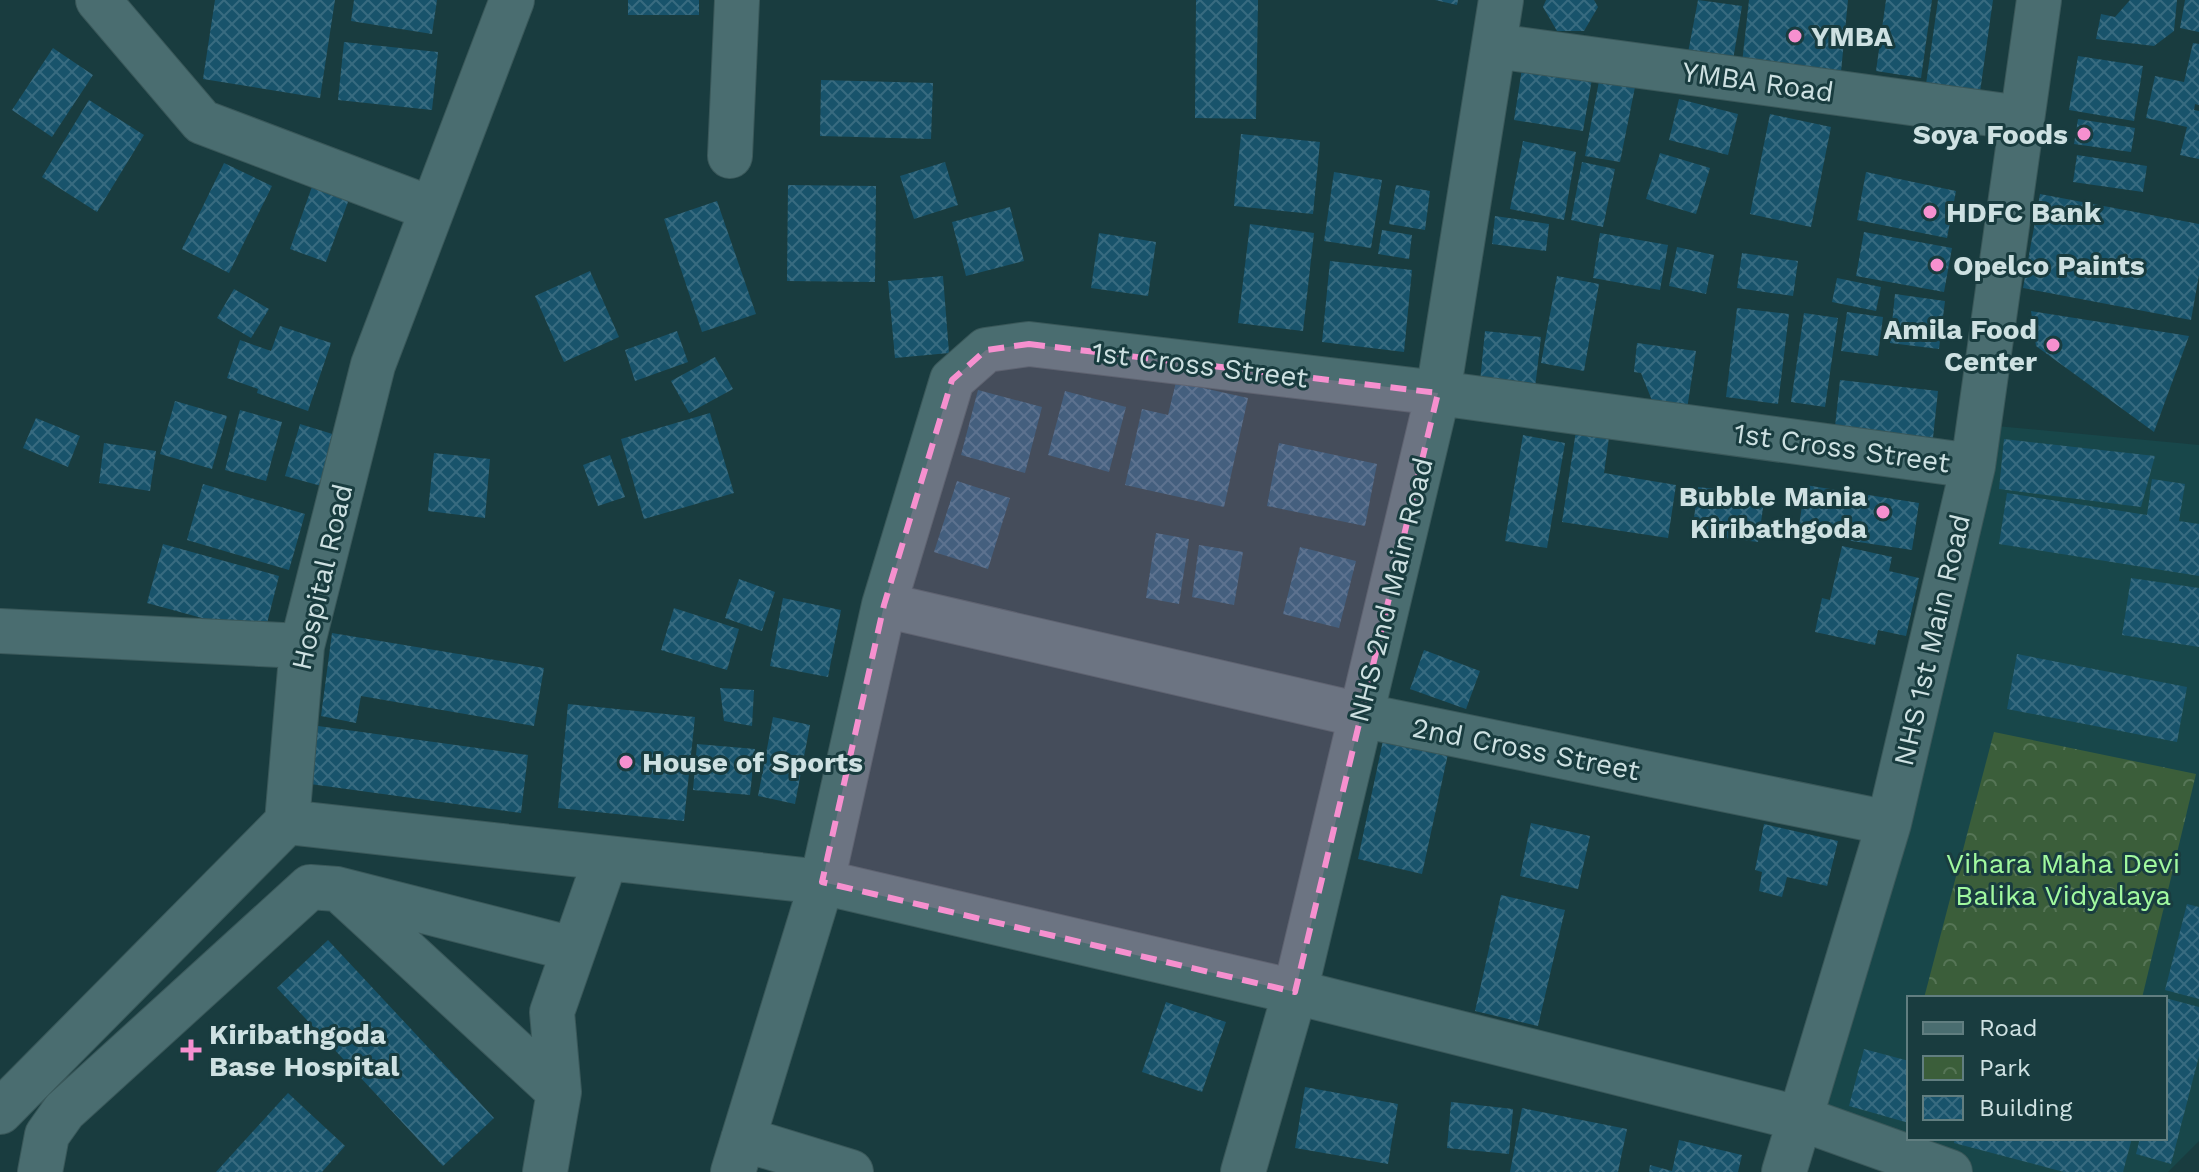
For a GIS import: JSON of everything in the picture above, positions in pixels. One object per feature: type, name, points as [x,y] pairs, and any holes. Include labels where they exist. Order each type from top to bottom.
[{"type":"street","points":[[98,0],[202,122],[432,209]]},
{"type":"street","name":"Hospital Road","points":[[287,822],[302,646],[373,365],[512,0]]},
{"type":"street","points":[[730,156],[737,0]]},
{"type":"street","name":"NHS 2nd Main Road","points":[[1243,1172],[1295,992],[1438,393],[1501,0]]},
{"type":"street","name":"NHS 1st Main Road","points":[[1784,1172],[1889,823],[1973,466],[2039,0]]},
{"type":"street","name":"YMBA Road","points":[[1495,46],[2021,118]]},
{"type":"street","name":"1st Cross Street","points":[[738,1156],[822,882],[884,605],[952,380],[986,350],[1029,344],[1438,393],[1973,466]]},
{"type":"street","name":"2nd Cross Street","points":[[884,605],[1360,715],[1889,823]]},
{"type":"street","points":[[0,631],[302,646]]},
{"type":"street","points":[[0,1112],[287,822],[822,882],[1295,992],[1802,1119],[1950,1172]]},
{"type":"street","points":[[545,1172],[559,1092],[552,1012],[606,858]]},
{"type":"street","points":[[40,1172],[47,1135],[64,1111],[291,901],[310,887],[337,889],[573,949]]},
{"type":"street","points":[[337,889],[559,1092]]},
{"type":"street","points":[[738,1156],[851,1172]]},
{"type":"highlighted area","points":[[1029,344],[1438,393],[1295,992],[822,882],[884,605],[952,380],[986,350]]},
{"type":"shaded area","name":"Vihara Maha Devi Balika Vidyalaya","points":[[1996,426],[2199,445],[2199,1141],[2168,1172],[1930,1172],[1810,1115]]},
{"type":"green space","name":"Vihara Maha Devi Balika Vidyalaya","points":[[1994,732],[2196,774],[2142,996],[1925,996]]},
{"type":"building","points":[[215,0],[335,0],[320,98],[203,79]]},
{"type":"building","points":[[354,0],[437,0],[432,34],[351,21]]},
{"type":"building","points":[[628,0],[699,0],[699,15],[628,15]]},
{"type":"building","points":[[1196,0],[1258,0],[1256,119],[1195,118]]},
{"type":"building","points":[[1435,0],[1458,0],[1457,5]]},
{"type":"building","points":[[1546,0],[1594,0],[1598,7],[1584,31],[1557,31],[1543,7]]},
{"type":"building","points":[[1698,0],[1742,6],[1732,66],[1687,58]]},
{"type":"building","name":"YMBA","points":[[1749,0],[1848,0],[1840,82],[1741,72]]},
{"type":"building","points":[[1886,0],[1932,0],[1921,78],[1876,71]]},
{"type":"building","points":[[1938,0],[1993,0],[1980,92],[1926,84]]},
{"type":"building","points":[[2130,0],[2177,0],[2174,31],[2154,46],[2096,39],[2101,14],[2115,17]]},
{"type":"building","points":[[2185,0],[2199,0],[2199,32],[2180,28]]},
{"type":"building","points":[[344,42],[438,52],[432,110],[338,100]]},
{"type":"building","points":[[2193,43],[2199,44],[2199,105],[2195,104],[2194,110],[2199,111],[2199,159],[2180,155],[2187,127],[2146,118],[2155,76],[2184,82]]},
{"type":"building","points":[[53,48],[93,75],[52,137],[12,110]]},
{"type":"building","points":[[2078,56],[2143,66],[2134,121],[2069,110]]},
{"type":"building","points":[[1523,62],[1593,73],[1583,131],[1514,120]]},
{"type":"building","points":[[821,80],[933,83],[931,139],[820,136]]},
{"type":"building","points":[[1599,81],[1635,87],[1620,162],[1585,156]]},
{"type":"building","points":[[1679,99],[1738,114],[1728,155],[1669,140]]},
{"type":"building","points":[[89,100],[144,135],[97,212],[42,177]]},
{"type":"building","points":[[1770,114],[1831,127],[1811,227],[1750,214]]},
{"type":"building","points":[[2078,119],[2135,128],[2131,152],[2074,144]]},
{"type":"building","points":[[1241,134],[1320,142],[1313,214],[1234,206]]},
{"type":"building","points":[[1523,141],[1576,152],[1564,220],[1510,209]]},
{"type":"building","points":[[1660,153],[1710,168],[1696,214],[1646,199]]},
{"type":"building","points":[[2077,155],[2147,166],[2143,192],[2073,182]]},
{"type":"building","points":[[945,162],[958,205],[914,219],[900,176]]},
{"type":"building","points":[[1582,162],[1615,169],[1603,227],[1571,220]]},
{"type":"building","points":[[224,163],[272,186],[229,273],[182,249]]},
{"type":"building","points":[[1334,172],[1382,180],[1371,248],[1324,241]]},
{"type":"building","points":[[1866,172],[1956,191],[1947,238],[1857,220]]},
{"type":"building","points":[[315,178],[352,191],[326,262],[290,249]]},
{"type":"building","points":[[788,185],[876,186],[875,282],[787,281]]},
{"type":"building","points":[[1396,185],[1430,191],[1425,230],[1389,224]]},
{"type":"building","points":[[2040,194],[2199,224],[2199,275],[2191,320],[2023,288]]},
{"type":"building","points":[[717,201],[756,314],[702,332],[664,219]]},
{"type":"building","points":[[1010,207],[1024,261],[966,276],[952,222]]},
{"type":"building","points":[[1495,216],[1549,224],[1546,251],[1492,244]]},
{"type":"building","points":[[1250,224],[1314,233],[1303,331],[1238,323]]},
{"type":"building","points":[[1382,230],[1412,235],[1409,259],[1378,254]]},
{"type":"building","points":[[1864,232],[1952,248],[1944,292],[1856,276]]},
{"type":"building","points":[[1099,233],[1156,242],[1148,296],[1091,288]]},
{"type":"building","points":[[1600,233],[1668,245],[1660,290],[1593,278]]},
{"type":"building","points":[[1677,247],[1714,255],[1706,294],[1669,286]]},
{"type":"building","points":[[1742,253],[1798,261],[1793,296],[1737,288]]},
{"type":"building","points":[[1330,261],[1412,270],[1404,352],[1322,342]]},
{"type":"building","points":[[590,271],[619,337],[564,362],[535,296]]},
{"type":"building","points":[[943,276],[949,353],[895,358],[888,281]]},
{"type":"building","points":[[1557,276],[1599,284],[1584,371],[1541,363]]},
{"type":"building","points":[[1837,278],[1881,287],[1876,311],[1832,302]]},
{"type":"building","points":[[234,289],[269,309],[251,338],[217,318]]},
{"type":"building","points":[[1895,294],[1945,301],[1939,349],[1890,343]]},
{"type":"building","points":[[1737,308],[1789,314],[1778,404],[1726,397]]},
{"type":"building","points":[[2031,311],[2189,336],[2154,432],[2036,346]]},
{"type":"building","points":[[1847,312],[1883,317],[1878,356],[1841,351]]},
{"type":"building","points":[[1804,313],[1838,318],[1825,407],[1791,402]]},
{"type":"building","points":[[280,326],[331,343],[308,411],[257,393],[258,389],[227,378],[240,340],[271,351]]},
{"type":"building","points":[[677,331],[688,362],[635,381],[625,350]]},
{"type":"building","points":[[1485,331],[1541,337],[1535,388],[1480,382]]},
{"type":"building","points":[[1637,343],[1696,351],[1687,409],[1653,403],[1641,373],[1634,372]]},
{"type":"building","points":[[715,357],[733,389],[689,413],[671,381]]},
{"type":"building","points":[[1840,380],[1938,391],[1932,447],[1834,436]]},
{"type":"building","points":[[1176,382],[1248,398],[1224,507],[1125,485],[1142,409],[1168,415]]},
{"type":"building","points":[[978,390],[1042,407],[1025,473],[961,455]]},
{"type":"building","points":[[1065,391],[1126,407],[1109,472],[1048,455]]},
{"type":"building","points":[[175,401],[227,416],[212,469],[160,454]]},
{"type":"building","points":[[240,410],[282,422],[266,481],[225,470]]},
{"type":"building","points":[[710,413],[734,493],[644,519],[621,439]]},
{"type":"building","points":[[36,418],[80,436],[68,467],[23,448]]},
{"type":"building","points":[[300,424],[339,436],[325,487],[285,476]]},
{"type":"building","points":[[1576,431],[1609,437],[1604,473],[1676,485],[1668,538],[1562,522]]},
{"type":"building","points":[[1523,435],[1565,443],[1547,548],[1505,541]]},
{"type":"building","points":[[2004,439],[2155,456],[2141,507],[1999,489]]},
{"type":"building","points":[[104,443],[156,451],[150,491],[99,483]]},
{"type":"building","points":[[1279,443],[1377,464],[1365,526],[1267,506]]},
{"type":"building","points":[[434,453],[490,459],[485,518],[428,511]]},
{"type":"building","points":[[610,455],[625,497],[598,506],[583,465]]},
{"type":"building","points":[[2152,479],[2185,484],[2179,521],[2199,524],[2199,576],[1999,544],[2007,493],[2147,515]]},
{"type":"building","points":[[957,481],[1010,498],[988,569],[934,552]]},
{"type":"building","points":[[203,484],[305,514],[289,570],[187,540]]},
{"type":"building","points":[[1805,485],[1919,503],[1912,550],[1798,533]]},
{"type":"building","points":[[1698,487],[1765,495],[1758,542],[1692,534]]},
{"type":"building","points":[[1156,533],[1189,539],[1179,604],[1146,598]]},
{"type":"building","points":[[163,544],[279,576],[264,635],[147,603]]},
{"type":"building","points":[[1199,545],[1243,552],[1234,605],[1192,597]]},
{"type":"building","points":[[1842,546],[1892,557],[1889,571],[1919,578],[1906,636],[1878,630],[1875,645],[1815,632],[1822,598],[1830,600]]},
{"type":"building","points":[[1300,547],[1356,561],[1339,628],[1283,614]]},
{"type":"building","points":[[2131,578],[2199,588],[2199,647],[2122,635]]},
{"type":"building","points":[[739,579],[775,592],[762,631],[725,618]]},
{"type":"building","points":[[783,598],[841,610],[828,677],[770,666]]},
{"type":"building","points":[[674,608],[739,629],[727,670],[661,650]]},
{"type":"building","points":[[332,633],[544,668],[534,726],[361,696],[356,723],[321,716]]},
{"type":"building","points":[[1424,650],[1480,671],[1466,709],[1410,689]]},
{"type":"building","points":[[2017,654],[2187,687],[2177,742],[2007,709]]},
{"type":"building","points":[[720,688],[754,690],[752,726],[724,721]]},
{"type":"building","name":"House of Sports","points":[[568,704],[695,717],[684,821],[558,808]]},
{"type":"building","points":[[773,717],[810,725],[795,804],[758,796]]},
{"type":"building","points":[[311,725],[528,755],[521,813],[303,783]]},
{"type":"building","points":[[1386,726],[1451,740],[1422,874],[1358,859]]},
{"type":"building","points":[[697,744],[755,749],[750,795],[693,790]]},
{"type":"building","points":[[1531,823],[1590,836],[1578,889],[1520,876]]},
{"type":"building","points":[[1764,824],[1838,841],[1827,886],[1787,877],[1782,897],[1759,891],[1762,872],[1755,870]]},
{"type":"building","points":[[1501,895],[1565,910],[1538,1026],[1475,1011]]},
{"type":"building","points":[[2187,904],[2199,907],[2199,999],[2165,990]]},
{"type":"building","points":[[328,940],[494,1118],[443,1166],[277,988]]},
{"type":"building","points":[[2167,999],[2199,1007],[2199,1056],[2171,1164],[2136,1154],[2140,1140],[2167,1140]]},
{"type":"building","points":[[1166,1002],[1226,1022],[1202,1092],[1142,1072]]},
{"type":"building","points":[[1864,1049],[1907,1060],[1907,1122],[1849,1106]]},
{"type":"building","points":[[1305,1087],[1398,1104],[1388,1164],[1295,1148]]},
{"type":"building","points":[[288,1093],[345,1146],[322,1172],[216,1172]]},
{"type":"building","points":[[1451,1102],[1513,1109],[1509,1154],[1447,1148]]},
{"type":"building","points":[[1522,1108],[1627,1129],[1618,1172],[1510,1172]]},
{"type":"building","points":[[1679,1140],[1742,1155],[1738,1172],[1649,1172],[1650,1165],[1672,1171]]},
{"type":"building","points":[[1955,1140],[2131,1140],[2123,1172],[2064,1172],[1954,1143]]},
{"type":"place","name":"YMBA","points":[[1795,36]]},
{"type":"place","name":"Soya Foods","points":[[2084,134]]},
{"type":"place","name":"HDFC Bank","points":[[1930,212]]},
{"type":"place","name":"Opelco Paints","points":[[1937,265]]},
{"type":"place","name":"Amila Food Center","points":[[2053,345]]},
{"type":"place","name":"Bubble Mania Kiribathgoda","points":[[1883,512]]},
{"type":"place","name":"House of Sports","points":[[626,762]]},
{"type":"place","name":"Kiribathgoda Base Hospital","points":[[191,1050]]}]
